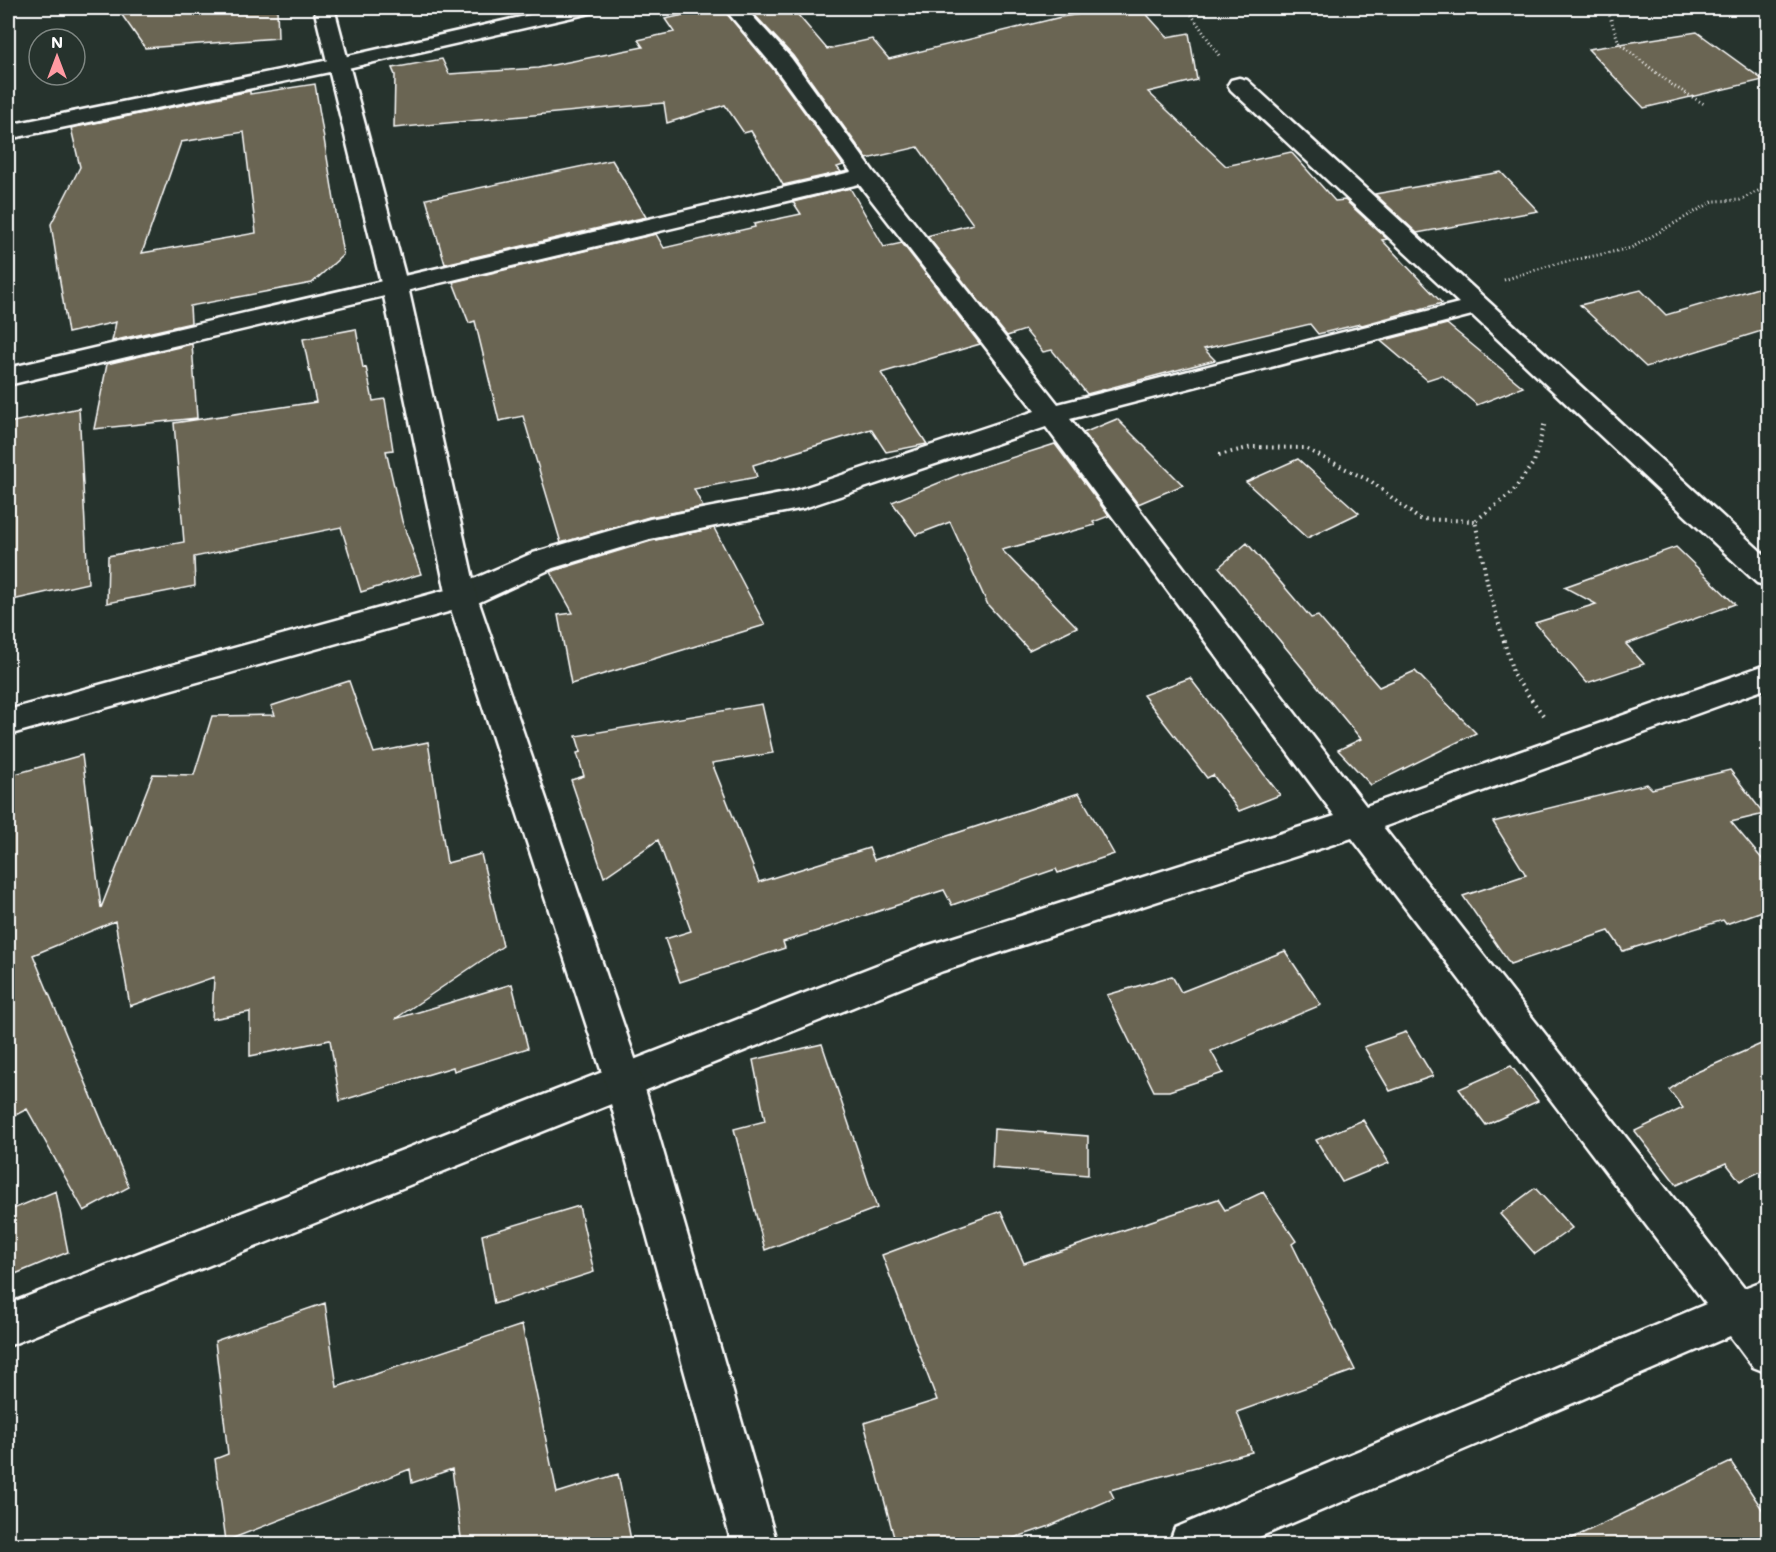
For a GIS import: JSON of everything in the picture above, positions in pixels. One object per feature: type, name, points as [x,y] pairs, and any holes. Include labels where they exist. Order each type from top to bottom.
[{"type":"street","points":[[324,8],[395,287],[462,597],[624,1082],[755,1545]]},
{"type":"street","points":[[8,132],[339,64],[586,8]]},
{"type":"street","points":[[734,8],[783,63],[865,176],[1052,415],[1359,822],[1753,1306],[1768,1352]]},
{"type":"street","points":[[1239,85],[1768,576]]},
{"type":"street","points":[[8,377],[865,176]]},
{"type":"street","points":[[8,723],[462,597],[543,560],[650,529],[794,501],[1052,415],[1470,298]]},
{"type":"street","points":[[8,1324],[936,958],[1359,822],[1768,676]]},
{"type":"street","points":[[1191,1545],[1753,1306]]},
{"type":"path","points":[[1187,8],[1239,85]]},
{"type":"path","points":[[1606,8],[1619,43],[1672,85],[1704,104]]},
{"type":"path","points":[[1470,298],[1551,265],[1631,248],[1714,201],[1740,200],[1768,186]]},
{"type":"path","points":[[1219,455],[1252,447],[1304,448],[1372,482],[1419,519],[1475,521],[1512,493],[1534,462],[1548,413],[1554,377]]},
{"type":"path","points":[[1475,521],[1488,586],[1514,676],[1566,747]]},
{"type":"building","points":[[117,8],[277,8],[278,38],[145,48]]},
{"type":"building","points":[[722,8],[773,69],[843,165],[837,167],[841,172],[783,185],[751,131],[744,133],[725,105],[667,123],[664,103],[394,128],[395,75],[392,68],[442,59],[449,74],[538,68],[643,47],[638,40],[674,32],[665,19]]},
{"type":"building","points":[[792,8],[827,49],[872,39],[889,59],[1061,17],[1121,8],[1141,8],[1167,37],[1189,33],[1197,80],[1148,92],[1226,166],[1291,152],[1335,201],[1345,200],[1387,239],[1382,240],[1442,303],[1362,325],[1318,334],[1310,324],[1204,349],[1215,360],[1087,394],[1052,350],[1043,352],[1025,330],[1007,336],[927,236],[973,224],[918,147],[867,159],[793,56],[750,10]]},
{"type":"building","points":[[1697,32],[1763,80],[1644,108],[1588,49]]},
{"type":"building","points":[[315,84],[343,255],[312,283],[190,306],[191,323],[112,341],[116,322],[68,333],[51,224],[80,167],[71,128],[250,91],[250,94]],"holes":[[[244,132],[256,233],[142,253],[181,142]]]},
{"type":"building","points":[[612,160],[646,217],[445,264],[426,199]]},
{"type":"building","points":[[1501,172],[1538,211],[1417,233],[1375,194]]},
{"type":"building","points":[[850,188],[884,247],[902,243],[980,344],[881,373],[927,444],[886,452],[871,429],[753,465],[757,477],[694,489],[703,507],[649,517],[561,543],[523,416],[499,421],[475,321],[469,323],[453,282],[656,234],[664,248],[755,227],[754,224],[801,214],[793,202]]},
{"type":"building","points":[[1768,285],[1768,329],[1646,367],[1580,305],[1641,290],[1666,315]]},
{"type":"building","points":[[1447,324],[1523,387],[1477,405],[1442,375],[1427,380],[1381,341]]},
{"type":"building","points":[[356,329],[363,368],[366,367],[373,401],[385,399],[393,450],[386,451],[402,521],[421,574],[361,592],[341,527],[194,557],[195,586],[107,603],[108,556],[184,542],[174,423],[316,402],[303,339]]},
{"type":"building","points":[[192,344],[197,418],[94,429],[107,364]]},
{"type":"building","points":[[79,408],[88,583],[8,601],[8,555],[10,554],[8,423]]},
{"type":"building","points":[[1117,419],[1183,485],[1138,504],[1083,433]]},
{"type":"building","points":[[1055,444],[1109,516],[1093,522],[1095,525],[1002,550],[1077,627],[1029,650],[988,605],[950,522],[916,535],[892,502],[963,473]]},
{"type":"building","points":[[1298,459],[1359,513],[1307,538],[1246,482]]},
{"type":"building","points":[[714,528],[765,625],[571,684],[558,615],[573,613],[550,572],[651,541]]},
{"type":"building","points":[[1247,543],[1311,618],[1318,616],[1379,687],[1415,671],[1476,733],[1371,785],[1338,750],[1361,739],[1219,567]]},
{"type":"building","points":[[1676,547],[1735,604],[1626,644],[1644,664],[1587,683],[1535,623],[1596,604],[1564,587]]},
{"type":"building","points":[[1190,678],[1280,795],[1239,811],[1213,775],[1207,778],[1143,695]]},
{"type":"building","points":[[349,681],[374,753],[428,742],[447,863],[481,854],[503,946],[395,1019],[512,984],[528,1048],[454,1071],[453,1067],[340,1101],[330,1040],[250,1056],[250,1012],[212,1019],[214,977],[130,1006],[115,921],[33,955],[129,1187],[84,1211],[27,1109],[8,1119],[8,776],[82,755],[101,908],[153,774],[194,775],[212,716],[275,715],[271,706]]},
{"type":"building","points":[[762,704],[773,753],[712,763],[759,882],[869,848],[874,860],[1079,793],[1114,854],[1058,873],[1056,869],[952,905],[944,890],[783,942],[785,948],[680,982],[665,939],[691,931],[658,840],[604,877],[571,780],[584,776],[577,753],[581,752],[576,736]]},
{"type":"building","points":[[1730,770],[1764,814],[1731,822],[1768,866],[1768,909],[1726,924],[1723,920],[1623,951],[1609,931],[1510,964],[1463,896],[1526,875],[1493,822],[1647,784],[1652,789]]},
{"type":"building","points":[[1285,951],[1321,1005],[1211,1051],[1223,1073],[1169,1091],[1154,1091],[1107,995],[1172,976],[1181,992]]},
{"type":"building","points":[[1406,1032],[1433,1076],[1390,1091],[1364,1047]]},
{"type":"building","points":[[1768,1041],[1768,1168],[1740,1181],[1726,1163],[1677,1185],[1635,1131],[1683,1108],[1669,1090],[1688,1076]]},
{"type":"building","points":[[822,1044],[877,1208],[765,1250],[734,1129],[765,1121],[753,1060]]},
{"type":"building","points":[[1511,1066],[1538,1101],[1486,1125],[1459,1089]]},
{"type":"building","points":[[1363,1120],[1389,1163],[1342,1182],[1316,1140]]},
{"type":"building","points":[[994,1129],[1088,1136],[1088,1175],[992,1168]]},
{"type":"building","points":[[1535,1188],[1572,1228],[1535,1254],[1500,1214]]},
{"type":"building","points":[[56,1191],[68,1252],[8,1277],[8,1211]]},
{"type":"building","points":[[1263,1192],[1296,1241],[1292,1244],[1355,1370],[1237,1412],[1252,1452],[1110,1490],[1114,1498],[1050,1526],[993,1545],[896,1545],[864,1423],[937,1400],[882,1255],[1001,1211],[1024,1263],[1218,1199],[1225,1210]]},
{"type":"building","points":[[579,1206],[594,1272],[494,1304],[482,1235]]},
{"type":"building","points":[[325,1303],[337,1387],[522,1325],[557,1493],[618,1474],[632,1545],[462,1545],[452,1469],[412,1483],[410,1469],[226,1541],[215,1459],[228,1454],[215,1341]]},
{"type":"building","points":[[1731,1462],[1768,1518],[1768,1545],[1558,1545]]}]
